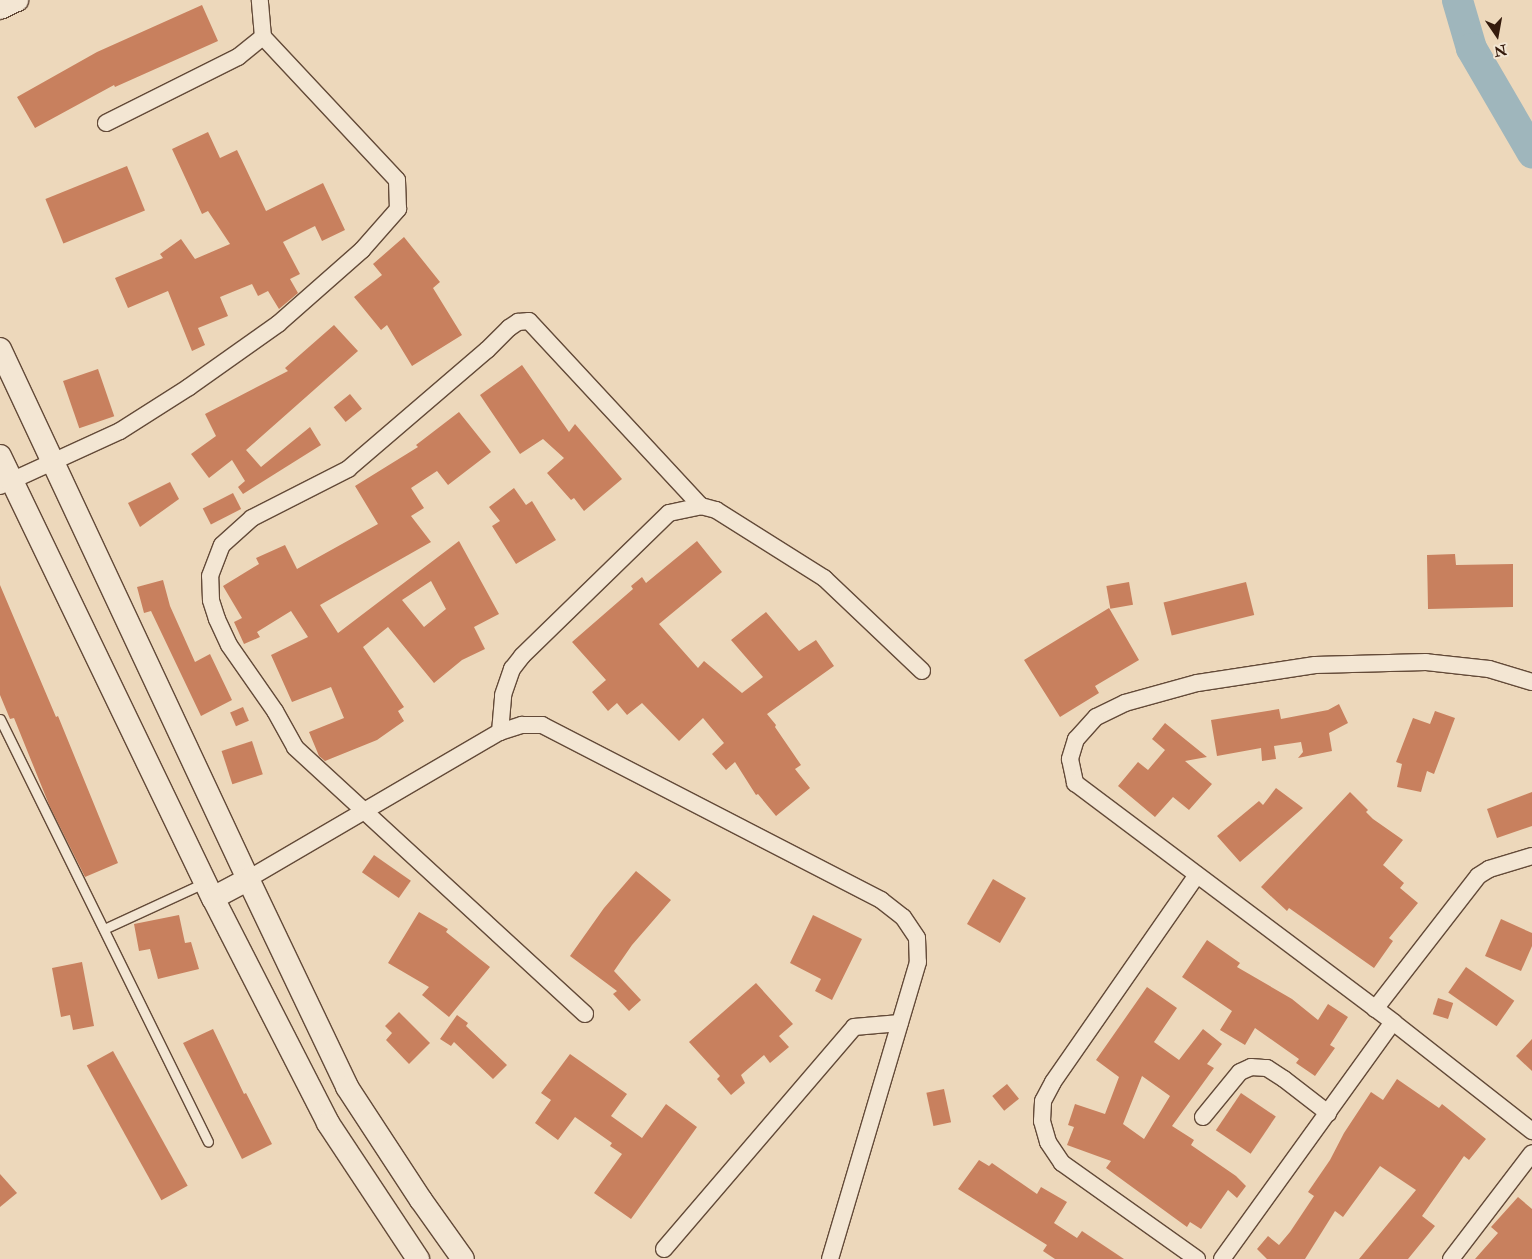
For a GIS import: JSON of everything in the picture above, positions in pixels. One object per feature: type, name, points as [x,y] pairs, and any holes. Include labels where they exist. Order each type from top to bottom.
[{"type":"street","points":[[0,8],[17,0]]},
{"type":"street","points":[[6,483],[120,431],[189,387],[278,324],[362,250],[398,209],[397,180],[262,37],[260,0]]},
{"type":"street","points":[[106,123],[238,57],[262,37]]},
{"type":"street","points":[[585,1014],[294,747],[275,710],[229,644],[217,619],[211,600],[210,576],[222,545],[252,518],[348,469],[487,350],[509,328],[529,321],[701,506]]},
{"type":"street","points":[[0,349],[347,1087],[421,1200],[464,1259]]},
{"type":"street","points":[[0,456],[6,483],[328,1123],[418,1259]]},
{"type":"street","points":[[500,732],[505,689],[512,669],[522,656],[669,513],[701,506],[716,510],[824,578],[922,671]]},
{"type":"street","points":[[1532,682],[1489,669],[1426,662],[1316,665],[1197,683],[1125,704],[1096,717],[1076,739],[1070,759],[1074,783],[1393,1022],[1532,1131]]},
{"type":"street","points":[[210,890],[248,879],[500,732],[522,725],[542,725],[881,900],[903,917],[916,938],[918,962],[830,1259]]},
{"type":"street","points":[[1375,1009],[1478,876],[1489,869],[1532,856]]},
{"type":"street","points":[[1197,1259],[1062,1163],[1048,1142],[1042,1121],[1043,1101],[1053,1082],[1198,875]]},
{"type":"street","points":[[1222,1259],[1393,1022]]},
{"type":"street","points":[[664,1249],[854,1027],[900,1023]]},
{"type":"street","points":[[1202,1117],[1240,1072],[1251,1067],[1267,1068],[1328,1113]]},
{"type":"street","points":[[1451,1259],[1532,1153]]},
{"type":"lane","points":[[0,718],[208,1142]]},
{"type":"lane","points":[[104,929],[210,890]]},
{"type":"building","points":[[202,5],[218,41],[115,87],[114,85],[35,128],[17,97],[97,52]]},
{"type":"building","points":[[208,132],[220,158],[237,150],[266,211],[323,183],[345,230],[322,241],[315,226],[283,242],[300,274],[290,279],[298,293],[279,309],[268,291],[258,296],[252,284],[220,297],[228,316],[198,328],[205,345],[192,351],[168,291],[128,308],[115,278],[163,258],[160,254],[181,239],[195,259],[230,244],[208,211],[202,214],[172,149]]},
{"type":"building","points":[[127,166],[145,211],[63,243],[45,199]]},
{"type":"building","points":[[404,237],[440,282],[433,288],[462,335],[412,366],[387,325],[381,330],[354,297],[382,275],[373,264]]},
{"type":"building","points":[[334,325],[358,351],[246,450],[261,467],[310,427],[321,445],[243,494],[238,487],[245,481],[232,460],[209,478],[191,454],[216,436],[205,414],[288,371],[285,368]]},
{"type":"building","points":[[522,365],[569,432],[575,424],[622,479],[584,511],[574,498],[571,500],[547,473],[564,458],[543,439],[520,454],[480,395]]},
{"type":"building","points":[[98,369],[114,416],[79,428],[63,381]]},
{"type":"building","points":[[350,394],[362,409],[346,422],[334,407]]},
{"type":"building","points":[[459,412],[491,452],[448,485],[437,471],[411,488],[424,508],[411,516],[431,542],[320,605],[338,633],[459,541],[499,614],[474,627],[485,649],[462,660],[434,683],[388,627],[363,647],[404,707],[398,711],[404,721],[377,740],[325,761],[319,756],[309,732],[344,718],[331,687],[292,702],[271,655],[308,637],[291,611],[257,632],[260,637],[244,644],[234,622],[242,618],[223,586],[259,564],[256,558],[285,545],[297,569],[378,524],[355,486],[418,447],[416,445]],"holes":[[[431,581],[446,609],[424,627],[402,600]]]},
{"type":"building","points":[[170,482],[179,499],[140,527],[128,503]]},
{"type":"building","points":[[514,488],[526,505],[532,501],[556,540],[516,564],[492,526],[500,521],[489,507]]},
{"type":"building","points":[[233,493],[241,509],[211,524],[203,508]]},
{"type":"building","points":[[697,541],[722,572],[659,624],[698,668],[704,661],[742,693],[763,677],[731,640],[766,612],[799,651],[816,640],[834,666],[767,714],[801,765],[795,769],[810,788],[776,816],[758,794],[756,795],[735,762],[726,770],[712,754],[724,743],[703,718],[679,741],[642,703],[627,715],[617,703],[608,711],[592,692],[606,680],[572,642],[633,589],[631,586],[642,577],[646,583]]},
{"type":"building","points":[[1455,554],[1456,565],[1513,564],[1513,607],[1428,609],[1427,555]]},
{"type":"building","points":[[163,580],[170,606],[195,662],[210,654],[232,700],[201,716],[151,611],[144,613],[137,587]]},
{"type":"building","points":[[1129,582],[1133,605],[1110,609],[1106,586]]},
{"type":"building","points":[[1246,582],[1254,615],[1172,636],[1164,603]]},
{"type":"building","points":[[0,585],[56,717],[58,716],[118,863],[85,877],[50,807],[14,718],[10,719],[0,695]]},
{"type":"building","points":[[1109,608],[1139,660],[1095,686],[1099,693],[1060,717],[1024,660]]},
{"type":"building","points":[[1339,704],[1348,723],[1329,733],[1332,751],[1298,758],[1303,752],[1301,742],[1274,746],[1276,759],[1262,761],[1261,748],[1217,756],[1211,720],[1279,709],[1281,719],[1328,710]]},
{"type":"building","points":[[243,707],[249,721],[236,726],[230,712]]},
{"type":"building","points":[[1435,711],[1455,718],[1434,774],[1427,771],[1421,792],[1397,787],[1402,764],[1396,762],[1413,718],[1430,724]]},
{"type":"building","points":[[1165,723],[1207,757],[1185,761],[1212,784],[1189,810],[1173,797],[1155,817],[1118,786],[1138,762],[1148,770],[1165,750],[1152,739]]},
{"type":"building","points":[[252,741],[263,774],[232,784],[222,751]]},
{"type":"building","points":[[1276,788],[1303,808],[1240,862],[1217,836],[1259,801],[1263,805]]},
{"type":"building","points":[[1350,792],[1368,810],[1366,812],[1373,819],[1403,840],[1383,865],[1404,883],[1400,888],[1418,903],[1389,938],[1393,941],[1374,968],[1289,908],[1287,911],[1261,887]]},
{"type":"building","points":[[1532,792],[1532,826],[1497,838],[1487,809]]},
{"type":"building","points":[[374,855],[411,881],[399,898],[362,872]]},
{"type":"building","points":[[636,871],[671,900],[632,945],[614,971],[641,1000],[629,1011],[613,994],[617,991],[570,956],[604,908]]},
{"type":"building","points":[[993,879],[1026,898],[1000,943],[967,924]]},
{"type":"building","points":[[419,912],[448,929],[446,932],[490,967],[449,1017],[422,995],[429,987],[388,963]]},
{"type":"building","points":[[179,915],[185,943],[191,942],[199,969],[158,979],[150,949],[139,951],[134,924]]},
{"type":"building","points":[[813,915],[862,939],[832,1000],[815,991],[821,979],[790,963]]},
{"type":"building","points":[[1501,919],[1532,933],[1532,946],[1521,971],[1485,956]]},
{"type":"building","points":[[1207,940],[1240,963],[1237,967],[1292,999],[1318,1020],[1328,1004],[1348,1017],[1330,1045],[1335,1048],[1315,1076],[1296,1063],[1299,1059],[1255,1028],[1245,1045],[1220,1030],[1232,1011],[1182,977]]},
{"type":"building","points":[[82,962],[94,1026],[73,1030],[70,1015],[61,1017],[52,968]]},
{"type":"building","points":[[1466,967],[1514,1001],[1497,1026],[1448,992]]},
{"type":"building","points":[[756,983],[793,1024],[779,1036],[789,1047],[770,1063],[764,1055],[741,1075],[745,1083],[731,1095],[717,1079],[720,1076],[689,1042]]},
{"type":"building","points":[[1147,987],[1177,1008],[1154,1042],[1179,1060],[1203,1029],[1222,1044],[1207,1064],[1214,1068],[1172,1126],[1194,1140],[1191,1145],[1236,1176],[1246,1186],[1237,1198],[1228,1190],[1201,1229],[1190,1222],[1187,1227],[1106,1168],[1111,1161],[1067,1145],[1074,1127],[1068,1125],[1075,1104],[1105,1114],[1119,1077],[1096,1060]],"holes":[[[1142,1076],[1170,1096],[1144,1139],[1123,1124]]]},
{"type":"building","points":[[1438,998],[1453,1003],[1448,1019],[1433,1014]]},
{"type":"building","points":[[399,1012],[430,1043],[409,1064],[386,1040],[392,1033],[385,1026]]},
{"type":"building","points":[[457,1015],[468,1023],[466,1026],[507,1065],[493,1079],[454,1042],[451,1046],[440,1039]]},
{"type":"building","points":[[213,1029],[244,1094],[246,1093],[272,1144],[242,1159],[183,1043]]},
{"type":"building","points":[[1532,1039],[1532,1071],[1516,1056]]},
{"type":"building","points":[[113,1051],[188,1186],[161,1200],[87,1066]]},
{"type":"building","points":[[570,1054],[627,1094],[611,1116],[642,1138],[666,1104],[697,1127],[631,1219],[594,1193],[622,1154],[610,1146],[612,1143],[575,1117],[558,1140],[535,1123],[551,1100],[541,1093]]},
{"type":"building","points":[[1397,1079],[1439,1108],[1442,1104],[1486,1139],[1469,1160],[1464,1156],[1422,1216],[1435,1226],[1408,1259],[1359,1259],[1416,1190],[1380,1166],[1343,1217],[1335,1211],[1305,1259],[1267,1259],[1257,1249],[1268,1236],[1279,1245],[1290,1232],[1314,1196],[1308,1192],[1330,1160],[1344,1133],[1371,1092],[1383,1100]]},
{"type":"building","points":[[1007,1084],[1019,1099],[1004,1111],[992,1096]]},
{"type":"building","points":[[944,1089],[951,1122],[933,1126],[926,1093]]},
{"type":"building","points":[[1241,1093],[1276,1116],[1251,1154],[1216,1130]]},
{"type":"building","points":[[979,1160],[989,1166],[992,1163],[1037,1194],[1041,1187],[1067,1202],[1054,1223],[1077,1238],[1082,1231],[1124,1259],[1055,1259],[1043,1251],[1047,1245],[958,1189]]},
{"type":"building","points":[[0,1174],[17,1193],[0,1207]]},
{"type":"building","points":[[1518,1197],[1532,1209],[1532,1259],[1475,1259],[1498,1233],[1491,1227]]},
{"type":"waterway","points":[[1457,0],[1471,48],[1532,153]]}]
